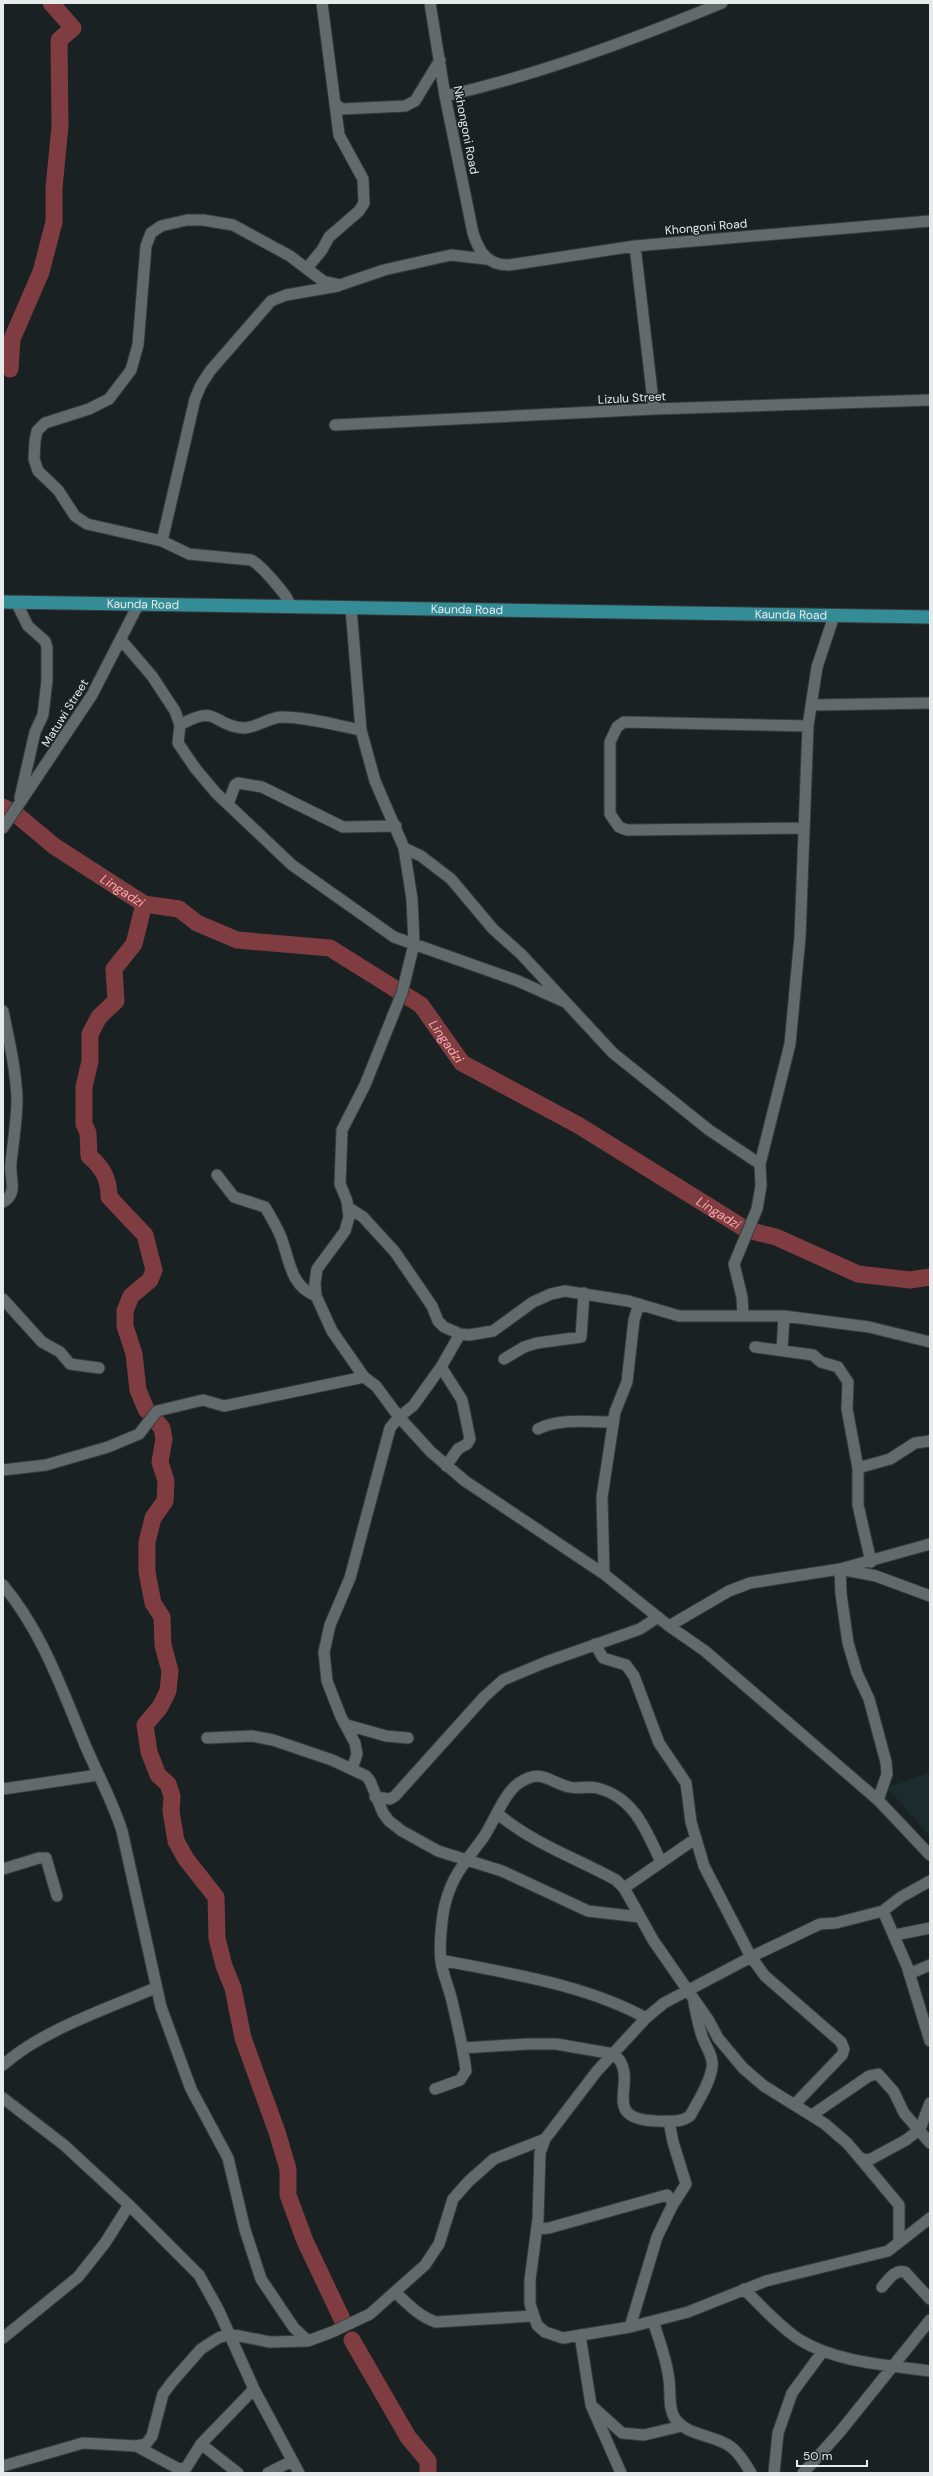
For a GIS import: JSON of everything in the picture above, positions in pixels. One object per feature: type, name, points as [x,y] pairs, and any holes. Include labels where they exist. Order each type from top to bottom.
[{"type":"main road","name":"Kaunda Road","points":[[9,602],[930,617]]},
{"type":"street","points":[[307,268],[322,250],[329,237],[359,211],[364,203],[363,179],[339,135],[322,3]]},
{"type":"street","name":"Nkhongoni Road","points":[[430,3],[446,96],[473,233],[486,259]]},
{"type":"street","points":[[446,96],[498,84],[587,56],[722,3]]},
{"type":"street","points":[[335,104],[342,109],[405,106],[415,101],[440,60]]},
{"type":"street","points":[[287,607],[289,602],[285,594],[254,562],[189,554],[162,541],[87,524],[75,516],[58,490],[38,471],[34,459],[37,431],[45,423],[100,404],[109,399],[124,381],[135,358],[143,303],[146,246],[151,233],[161,226],[187,220],[203,220],[233,225],[290,256],[324,281],[340,286]]},
{"type":"street","name":"Khongoni Road","points":[[162,541],[195,399],[201,385],[210,371],[271,301],[286,295],[340,286],[384,270],[451,255],[486,259],[493,263],[509,265],[635,246],[930,220]]},
{"type":"street","points":[[635,246],[654,409]]},
{"type":"street","name":"Lizulu Street","points":[[335,425],[654,409],[930,400]]},
{"type":"street","points":[[9,602],[28,626],[45,641],[47,647],[47,680],[43,715],[32,742],[20,801]]},
{"type":"street","name":"Matuwi Street","points":[[3,828],[20,801],[62,743],[92,695],[122,641],[138,605]]},
{"type":"street","points":[[351,608],[361,730],[375,781],[396,826],[404,848],[412,899],[414,944],[402,993],[366,1084],[342,1130],[340,1184],[349,1208],[350,1216],[345,1231],[317,1269],[315,1283],[316,1296],[329,1326],[364,1377],[386,1397],[399,1417],[446,1466],[465,1481],[604,1574],[669,1626],[705,1651],[878,1800],[930,1856]]},
{"type":"street","points":[[743,1315],[742,1297],[734,1264],[757,1209],[761,1186],[760,1164],[790,1044],[800,937],[808,726],[819,662],[834,616]]},
{"type":"street","points":[[122,641],[152,676],[175,711],[180,725],[177,736],[182,750],[212,788],[292,865],[394,937],[518,981],[565,1002]]},
{"type":"street","points":[[812,705],[930,703]]},
{"type":"street","points":[[180,725],[202,715],[216,716],[235,727],[256,726],[280,717],[361,730]]},
{"type":"street","points":[[803,828],[627,830],[619,827],[610,814],[610,742],[617,727],[624,722],[808,726]]},
{"type":"street","points":[[228,804],[235,785],[238,783],[262,788],[342,827],[396,826]]},
{"type":"street","points":[[404,848],[421,856],[451,879],[493,929],[521,954],[613,1054],[709,1130],[760,1164]]},
{"type":"street","points":[[3,1012],[15,1080],[16,1121],[10,1165],[13,1189],[11,1195],[3,1202]]},
{"type":"street","points":[[3,1138],[13,1144]]},
{"type":"street","points":[[217,1175],[234,1197],[265,1207],[280,1234],[295,1280],[301,1288],[316,1296]]},
{"type":"street","points":[[349,1208],[363,1217],[395,1252],[432,1306],[438,1321],[444,1326],[460,1334],[469,1335],[493,1331],[533,1302],[552,1294],[565,1291],[584,1293],[639,1304],[679,1316],[784,1316],[869,1327],[930,1342]]},
{"type":"street","points":[[504,1359],[524,1347],[537,1343],[581,1337],[584,1293]]},
{"type":"street","points":[[3,1299],[42,1342],[60,1352],[70,1364],[99,1368]]},
{"type":"street","points":[[604,1574],[602,1497],[613,1422],[618,1402],[627,1382],[634,1320],[639,1304]]},
{"type":"street","points":[[782,1350],[784,1316]]},
{"type":"street","points":[[352,1769],[356,1748],[347,1725],[341,1717],[324,1667],[326,1640],[335,1611],[352,1571],[390,1428],[399,1417],[413,1406],[441,1367],[460,1334]]},
{"type":"street","points":[[755,1347],[813,1355],[821,1362],[840,1369],[849,1388],[847,1409],[858,1468],[858,1505],[871,1562]]},
{"type":"street","points":[[441,1367],[462,1400],[470,1439],[467,1444],[458,1449],[446,1466]]},
{"type":"street","points":[[3,1470],[46,1465],[81,1456],[139,1434],[147,1427],[157,1411],[203,1400],[224,1406],[364,1377]]},
{"type":"street","points":[[538,1429],[547,1425],[577,1422],[613,1422]]},
{"type":"street","points":[[858,1468],[890,1459],[914,1443],[930,1442]]},
{"type":"street","points":[[669,1626],[740,1587],[871,1562],[930,1544]]},
{"type":"street","points":[[840,1569],[876,1576],[930,1596]]},
{"type":"street","points":[[840,1569],[841,1594],[848,1644],[857,1673],[869,1699],[886,1762],[887,1774],[878,1800]]},
{"type":"street","points":[[3,1585],[27,1617],[53,1663],[98,1775],[115,1809],[122,1831],[155,1988],[191,2089],[228,2158],[245,2230],[261,2279],[294,2328],[308,2341]]},
{"type":"street","points":[[375,1797],[390,1799],[395,1796],[484,1697],[503,1680],[595,1644],[640,1630],[658,1617]]},
{"type":"street","points":[[595,1644],[602,1658],[626,1665],[634,1676],[662,1750],[686,1783],[695,1839],[704,1866],[751,1957],[765,1976],[841,2042],[844,2049],[832,2067],[795,2104]]},
{"type":"street","points":[[347,1725],[386,1736],[408,1738]]},
{"type":"street","points":[[207,1738],[252,1736],[273,1740],[352,1769],[370,1781],[382,1813],[402,1832],[438,1851],[502,1870],[588,1911],[640,1917]]},
{"type":"street","points":[[3,1789],[98,1775]]},
{"type":"street","points":[[435,2089],[460,2080],[466,2071],[463,2048],[441,1960],[441,1929],[448,1889],[465,1860],[498,1814],[509,1792],[519,1783],[532,1777],[545,1776],[570,1787],[596,1788],[617,1796],[630,1805],[641,1821],[662,1862]]},
{"type":"street","points":[[498,1814],[533,1839],[601,1871],[616,1880],[624,1888],[668,1963],[690,1993],[718,2038],[743,2068],[764,2086],[812,2115],[847,2143],[899,2205],[899,2242]]},
{"type":"street","points":[[624,1888],[695,1839]]},
{"type":"street","points":[[3,1869],[39,1858],[46,1858],[57,1896]]},
{"type":"street","points":[[930,1881],[901,1897],[883,1911],[836,1923],[820,1924],[751,1957],[690,1993],[664,2003],[646,2018],[577,2094],[545,2139],[540,2153],[537,2229],[530,2280],[532,2316],[537,2325],[556,2337],[580,2335],[630,2327],[688,2312],[744,2289],[813,2268],[888,2251],[930,2218]]},
{"type":"street","points":[[883,1911],[895,1935],[910,1974],[930,2041]]},
{"type":"street","points":[[895,1935],[930,1928]]},
{"type":"street","points":[[441,1960],[545,1981],[620,2004],[646,2018]]},
{"type":"street","points":[[910,1974],[930,1965]]},
{"type":"street","points":[[3,2065],[11,2057],[35,2041],[155,1988]]},
{"type":"street","points":[[463,2048],[528,2044],[556,2044],[614,2054],[619,2058],[625,2072],[622,2104],[626,2112],[634,2117],[649,2120],[678,2121],[690,2116],[695,2103],[703,2092],[712,2069],[710,2054],[701,2032],[690,1993]]},
{"type":"street","points":[[812,2115],[870,2076],[878,2074],[894,2092],[904,2113],[920,2129],[930,2143]]},
{"type":"street","points":[[3,2098],[64,2145],[129,2205],[199,2275],[229,2334],[254,2389],[299,2473]]},
{"type":"street","points":[[859,2157],[865,2160],[872,2159],[906,2140],[920,2129],[929,2107]]},
{"type":"street","points":[[630,2327],[653,2248],[672,2206],[686,2184],[673,2142],[669,2121]]},
{"type":"street","points":[[3,2466],[83,2443],[136,2446],[150,2441],[163,2394],[172,2382],[209,2343],[229,2334],[270,2342],[308,2341],[370,2314],[416,2275],[433,2254],[439,2244],[453,2199],[469,2181],[494,2159],[545,2139]]},
{"type":"street","points":[[537,2229],[549,2228],[667,2195],[672,2201],[672,2206]]},
{"type":"street","points":[[3,2338],[78,2277],[104,2243],[129,2205]]},
{"type":"street","points":[[882,2287],[896,2272],[900,2270],[905,2272],[930,2299]]},
{"type":"street","points":[[744,2289],[800,2340],[823,2350],[894,2366],[930,2371]]},
{"type":"street","points":[[396,2293],[417,2313],[426,2319],[436,2322],[532,2316]]},
{"type":"street","points":[[803,2473],[894,2366],[930,2320]]},
{"type":"street","points":[[653,2321],[665,2357],[670,2381],[670,2402],[674,2416],[682,2426],[729,2445],[741,2457],[751,2473]]},
{"type":"street","points":[[580,2335],[591,2406],[621,2473]]},
{"type":"street","points":[[774,2473],[778,2433],[792,2393],[823,2350]]},
{"type":"street","points":[[136,2446],[182,2469],[188,2466],[201,2444],[254,2389]]},
{"type":"street","points":[[591,2406],[622,2433],[644,2434],[682,2426]]},
{"type":"street","points":[[201,2444],[238,2473]]},
{"type":"street","points":[[268,2473],[292,2461]]},
{"type":"shaded area","points":[[930,1772],[930,1836],[887,1788]]},
{"type":"waterway","points":[[10,369],[12,339],[41,272],[54,222],[54,188],[60,126],[59,40],[73,28],[51,3]]},
{"type":"waterway","points":[[3,807],[9,810]]},
{"type":"waterway","name":"Lingadzi","points":[[17,815],[54,846],[144,904],[179,909],[197,923],[237,940],[330,948],[421,1005],[462,1063],[578,1125],[747,1230],[776,1237],[858,1274],[910,1280],[930,1277]]},
{"type":"waterway","points":[[144,904],[134,944],[114,969],[116,1001],[99,1017],[90,1034],[90,1061],[84,1087],[84,1124],[88,1133],[89,1156],[104,1174],[108,1185],[109,1197],[145,1235],[154,1270],[150,1280],[131,1296],[125,1311],[125,1326],[134,1354],[138,1390],[146,1409],[162,1428],[164,1439],[160,1462],[166,1481],[165,1501],[153,1518],[147,1542],[147,1572],[153,1603],[162,1617],[163,1645],[170,1671],[168,1691],[160,1707],[145,1725],[149,1752],[158,1775],[168,1784],[172,1796],[171,1811],[176,1841],[186,1859],[216,1897],[217,1938],[224,1966],[233,1988],[243,2038],[277,2132],[288,2169],[288,2195],[305,2241],[342,2319]]},
{"type":"waterway","points":[[352,2340],[408,2437],[428,2461],[428,2473]]}]
